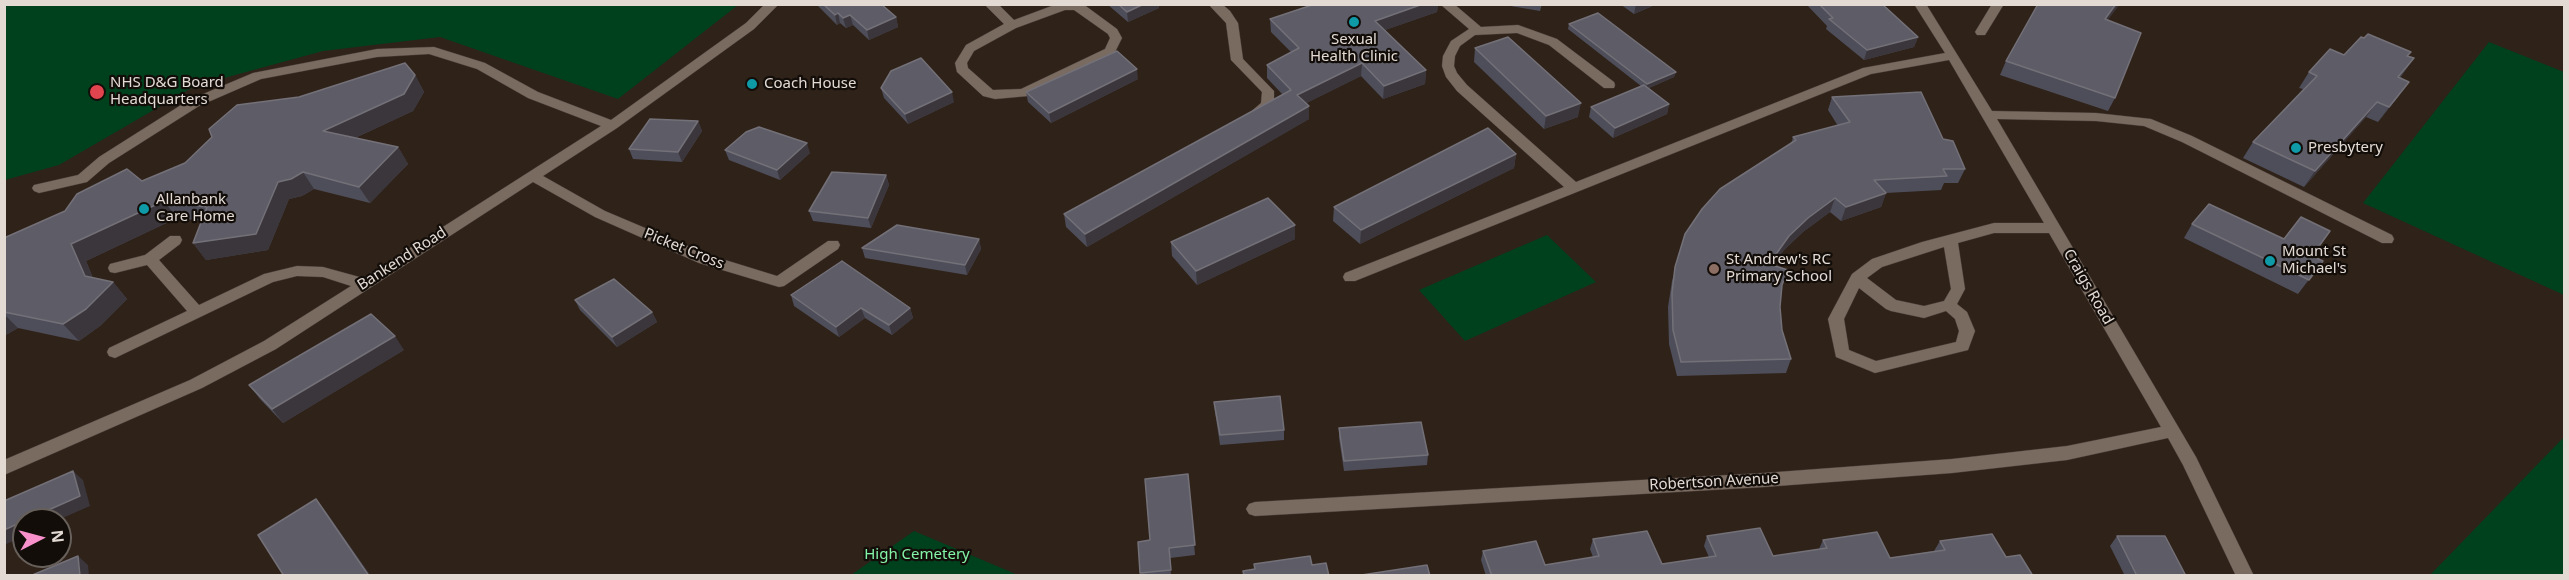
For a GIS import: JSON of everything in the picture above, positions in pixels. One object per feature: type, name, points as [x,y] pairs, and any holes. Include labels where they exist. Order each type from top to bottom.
[{"type":"street","name":"Bankend Road","points":[[4,468],[196,384],[270,345],[484,206],[535,177],[612,125],[697,66],[750,26],[773,4]]},
{"type":"street","points":[[990,4],[1012,26]]},
{"type":"street","points":[[1214,4],[1233,23],[1237,60],[1268,91],[1269,98],[1262,111],[1243,122]]},
{"type":"street","points":[[1446,4],[1479,31]]},
{"type":"street","name":"Craigs Road","points":[[1920,4],[1953,55],[2190,462],[2245,576]]},
{"type":"street","points":[[1981,32],[1998,4]]},
{"type":"street","points":[[1064,6],[1077,6],[1113,32],[1116,39],[1110,51],[1023,93],[995,95],[988,93],[962,69],[961,63],[970,48],[1012,26],[1064,6]]},
{"type":"street","points":[[1574,188],[1462,88],[1450,74],[1448,66],[1455,44],[1471,32],[1518,29],[1531,32],[1552,42],[1609,85]]},
{"type":"street","points":[[39,188],[84,184],[104,160],[137,138],[205,98],[258,76],[377,53],[430,50],[481,66],[533,95],[612,125]]},
{"type":"street","points":[[1350,277],[1868,71],[1953,55]]},
{"type":"street","points":[[1987,115],[2097,117],[2146,122],[2187,139],[2387,239]]},
{"type":"street","name":"Picket Cross","points":[[535,177],[600,214],[704,259],[779,282],[833,245]]},
{"type":"street","points":[[1949,305],[1962,316],[1968,331],[1962,346],[1875,367],[1842,353],[1836,319],[1857,278],[1877,263],[1994,228],[2054,228]]},
{"type":"street","points":[[115,268],[150,259],[175,240]]},
{"type":"street","points":[[1857,278],[1891,305],[1924,312],[1949,305],[1958,289],[1950,240]]},
{"type":"street","points":[[150,259],[196,313]]},
{"type":"street","points":[[115,352],[269,279],[297,271],[322,272],[364,284]]},
{"type":"street","name":"Robertson Avenue","points":[[1254,509],[1764,480],[1952,466],[2067,453],[2172,431]]},
{"type":"green space","name":"NHS D&G Board Headquarters","points":[[5,4],[738,5],[618,99],[440,37],[323,51],[195,86],[59,165],[5,180]]},
{"type":"green space","points":[[2489,42],[2564,72],[2564,295],[2363,203]]},
{"type":"green space","points":[[1547,235],[1596,282],[1465,341],[1419,290]]},
{"type":"green space","points":[[2564,437],[2564,575],[2430,575]]},
{"type":"green space","name":"High Cemetery","points":[[914,531],[1018,575],[851,575]]},
{"type":"building","points":[[823,4],[881,4],[896,17],[867,30],[850,15],[843,18],[838,13],[835,15]]},
{"type":"building","points":[[1118,4],[1144,4],[1127,12]]},
{"type":"building","points":[[1315,4],[1423,4],[1375,21],[1426,70],[1384,86],[1362,63],[1297,95],[1309,106],[1085,234],[1064,214],[1291,90],[1267,65],[1299,48],[1270,19]]},
{"type":"building","points":[[1819,4],[1882,4],[1918,37],[1867,50],[1829,19],[1833,18]]},
{"type":"building","points":[[2038,4],[2116,4],[2105,19],[2141,33],[2115,98],[2006,61]]},
{"type":"building","points":[[1598,13],[1676,72],[1647,84],[1569,24]]},
{"type":"building","points":[[2368,34],[2411,52],[2407,56],[2414,58],[2398,77],[2409,82],[2389,107],[2377,102],[2315,171],[2253,142],[2317,76],[2309,72],[2330,49],[2344,55],[2361,37],[2364,38]]},
{"type":"building","points":[[1508,37],[1581,103],[1546,116],[1475,48]]},
{"type":"building","points":[[1117,51],[1137,69],[1049,113],[1026,92]]},
{"type":"building","points":[[921,58],[952,92],[905,114],[881,88],[891,71]]},
{"type":"building","name":"Allanbank Care Home","points":[[405,63],[415,75],[404,94],[323,131],[398,147],[359,187],[303,172],[291,179],[278,182],[256,234],[193,243],[207,207],[164,201],[71,244],[85,276],[113,282],[86,309],[63,324],[4,312],[4,238],[65,211],[77,194],[127,169],[142,181],[185,163],[212,137],[209,129],[237,105],[299,97]]},
{"type":"building","points":[[1644,85],[1669,104],[1615,128],[1591,107]]},
{"type":"building","points":[[1921,92],[1943,139],[1953,141],[1965,169],[1943,169],[1947,176],[1874,180],[1886,193],[1846,207],[1835,198],[1789,236],[1769,264],[1788,270],[1782,285],[1780,307],[1782,330],[1791,359],[1681,362],[1673,330],[1672,293],[1675,267],[1685,234],[1702,209],[1720,189],[1796,140],[1793,137],[1850,122],[1832,97]]},
{"type":"building","points":[[650,119],[698,121],[678,152],[629,149]]},
{"type":"building","points":[[759,127],[807,143],[777,170],[725,150],[746,132]]},
{"type":"building","points":[[1488,128],[1516,154],[1361,230],[1334,207]]},
{"type":"building","points":[[832,172],[886,175],[868,218],[809,211]]},
{"type":"building","points":[[1268,198],[1295,225],[1196,271],[1171,242]]},
{"type":"building","points":[[2209,204],[2284,239],[2301,217],[2330,231],[2312,256],[2323,261],[2309,280],[2192,224]]},
{"type":"building","points":[[897,225],[979,239],[965,265],[862,248]]},
{"type":"building","points":[[842,261],[910,308],[889,325],[861,308],[836,327],[791,295]]},
{"type":"building","points":[[614,279],[652,312],[612,337],[575,300]]},
{"type":"building","points":[[371,314],[395,336],[272,409],[249,385]]},
{"type":"building","points":[[1280,396],[1284,430],[1220,435],[1214,402]]},
{"type":"building","points":[[1421,422],[1428,455],[1344,461],[1339,428]]},
{"type":"building","points":[[73,471],[80,496],[53,508],[12,508],[12,526],[4,530],[4,501]]},
{"type":"building","points":[[1188,474],[1195,545],[1169,548],[1171,570],[1140,573],[1138,542],[1150,540],[1145,479]]},
{"type":"building","points":[[316,499],[369,576],[284,576],[258,535]]},
{"type":"building","points":[[1760,528],[1773,556],[1827,548],[1823,540],[1877,532],[1890,558],[1945,550],[1940,541],[1992,534],[2006,557],[2020,555],[2033,576],[1492,576],[1483,551],[1536,541],[1545,565],[1599,556],[1593,539],[1647,531],[1662,564],[1716,556],[1707,536]]},
{"type":"building","points":[[2117,536],[2165,536],[2186,576],[2137,576]]},
{"type":"building","points":[[78,556],[80,576],[30,576],[49,568],[72,568],[72,558]]},
{"type":"building","points":[[1310,556],[1312,565],[1326,563],[1329,576],[1244,576],[1243,571],[1255,569],[1254,564]]},
{"type":"building","points":[[1427,565],[1430,576],[1355,576]]},
{"type":"place","name":"Sexual Health Clinic","points":[[1354,22]]},
{"type":"place","name":"Coach House","points":[[752,84]]},
{"type":"place","name":"NHS D&G Board Headquarters","points":[[97,92]]},
{"type":"place","name":"Presbytery","points":[[2296,148]]},
{"type":"place","name":"Allanbank Care Home","points":[[144,209]]},
{"type":"place","name":"Mount St Michael's","points":[[2270,261]]},
{"type":"place","name":"St Andrew's RC Primary School","points":[[1714,269]]}]
